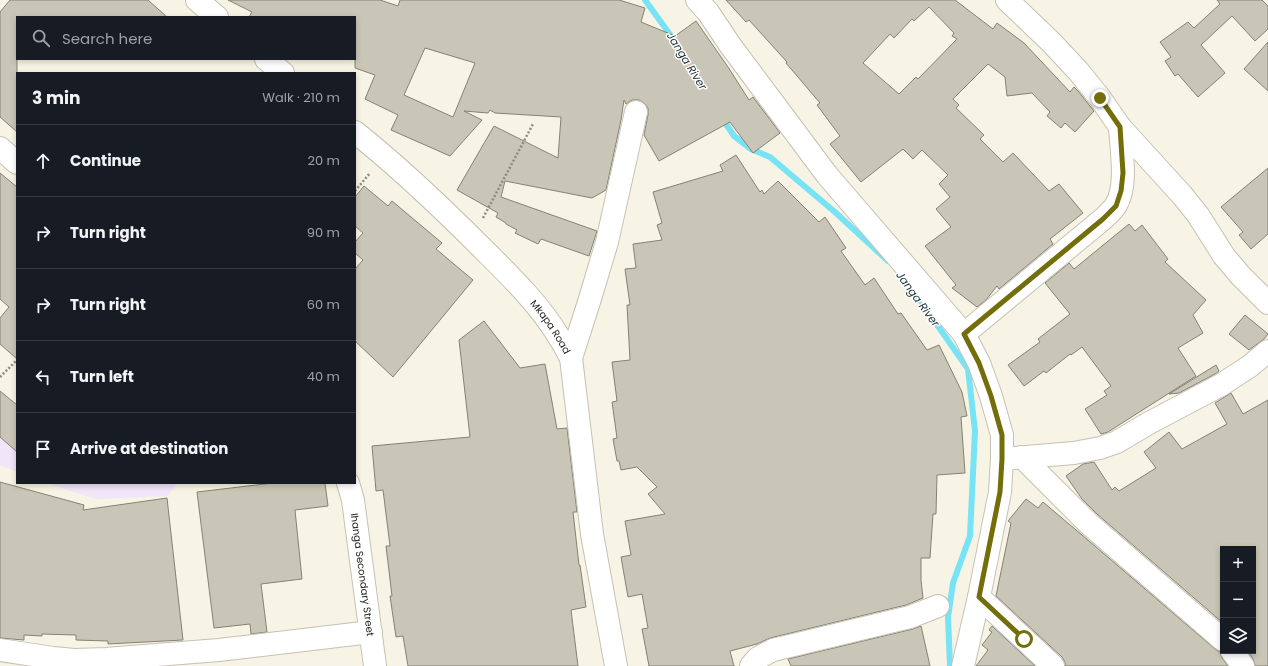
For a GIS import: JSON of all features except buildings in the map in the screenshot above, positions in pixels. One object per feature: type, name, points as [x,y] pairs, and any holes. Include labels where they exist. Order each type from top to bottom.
[{"type":"street","points":[[697,0],[708,12],[827,175],[964,334],[979,363],[991,396],[1002,435],[1012,458],[1220,637]]},
{"type":"street","points":[[1007,0],[1052,42],[1079,72],[1100,98],[1120,127],[1182,195],[1198,215],[1224,256],[1240,275],[1268,303]]},
{"type":"street","points":[[267,60],[282,72]]},
{"type":"street","points":[[571,358],[607,242],[636,112]]},
{"type":"street","points":[[964,334],[1103,219],[1116,206],[1121,191],[1123,173],[1120,127]]},
{"type":"street","name":"Mkapa Road","points":[[356,133],[430,196],[511,277],[531,299],[559,337],[571,358],[592,534],[616,666]]},
{"type":"street","points":[[0,148],[16,162]]},
{"type":"street","points":[[1012,458],[1074,453],[1100,448],[1117,442],[1149,423],[1221,385],[1250,366],[1268,351]]},
{"type":"street","points":[[963,666],[979,597],[1000,492],[1012,458]]},
{"type":"street","name":"Ihanga Secondary Street","points":[[348,484],[353,500],[375,666]]},
{"type":"street","points":[[979,597],[1053,666]]},
{"type":"street","points":[[751,666],[758,658],[772,650],[910,618],[938,606]]},
{"type":"street","points":[[0,650],[74,660],[106,659],[219,650],[371,632]]},
{"type":"street","points":[[1234,654],[1243,666]]},
{"type":"path","points":[[472,237],[533,124]]},
{"type":"path","points":[[0,378],[16,361]]},
{"type":"shaded area","points":[[16,406],[16,472],[0,465],[0,424]]},
{"type":"shaded area","points":[[49,484],[177,484],[168,496],[96,499]]},
{"type":"waterway","name":"Janga River","points":[[645,0],[674,40]]},
{"type":"waterway","name":"Janga River","points":[[722,118],[734,136],[751,149],[770,157],[836,213],[888,261]]},
{"type":"waterway","name":"Janga River","points":[[912,289],[968,369],[975,431],[970,536],[953,583],[948,617],[950,666]]},
{"type":"route","points":[[1024,639],[979,597],[1000,492],[1002,435],[991,396],[979,363],[964,334],[1103,219],[1116,206],[1121,191],[1123,173],[1120,127],[1100,98]]}]
